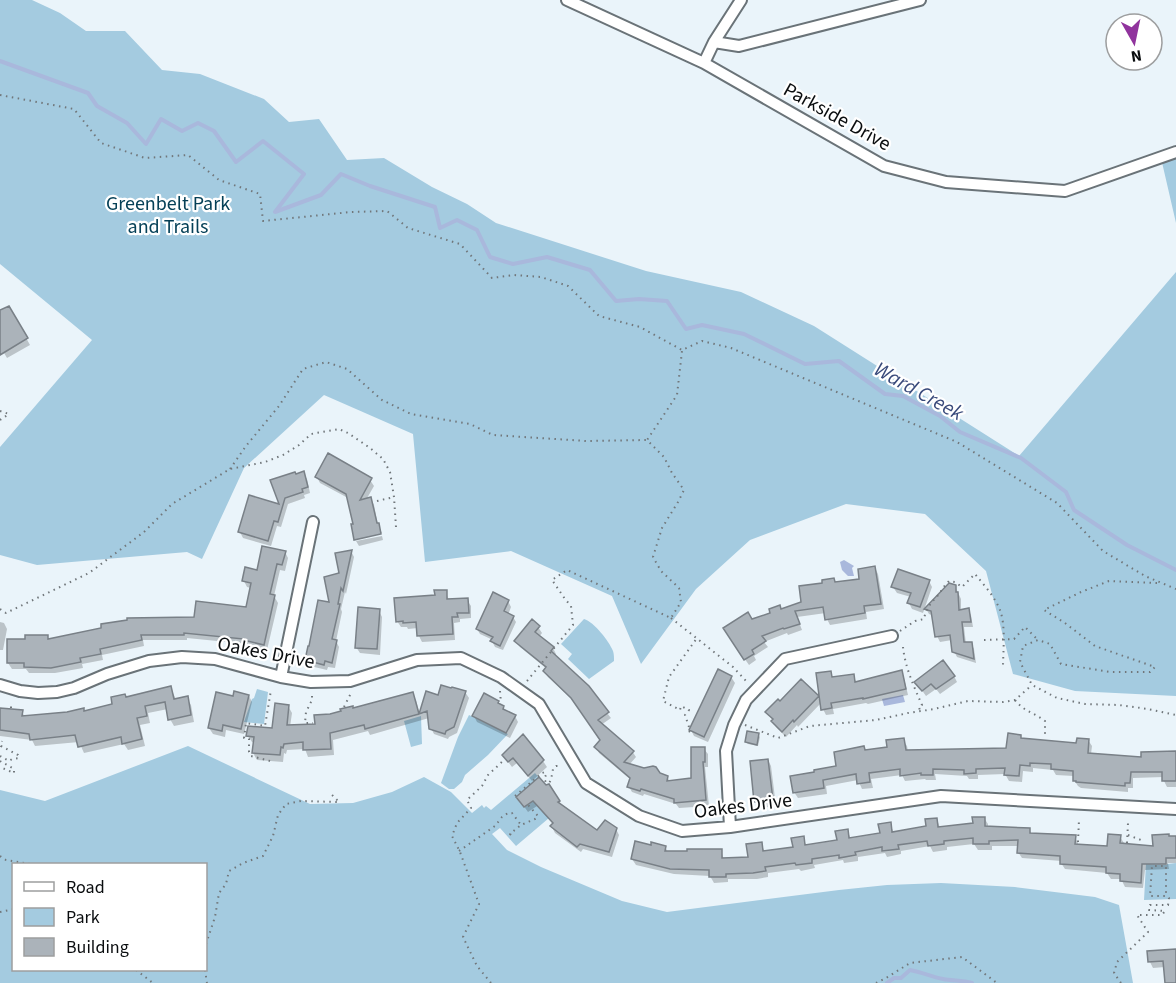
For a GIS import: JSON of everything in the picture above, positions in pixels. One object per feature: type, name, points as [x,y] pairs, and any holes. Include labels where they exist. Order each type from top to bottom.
[{"type":"street","name":"Parkside Drive","points":[[567,0],[704,63],[884,166],[946,182],[1065,191],[1176,152]]},
{"type":"street","points":[[704,63],[714,42],[741,0]]},
{"type":"street","points":[[714,42],[739,46],[920,0]]},
{"type":"street","points":[[280,676],[314,522]]},
{"type":"street","points":[[730,827],[726,751],[746,699],[785,659],[892,636]]},
{"type":"street","name":"Oakes Drive","points":[[0,685],[21,691],[57,692],[149,661],[182,657],[214,659],[311,682],[350,681],[417,660],[461,658],[501,677],[539,704],[586,783],[639,816],[682,831],[730,827],[941,796],[1176,808]]},
{"type":"path","points":[[0,95],[74,109],[101,143],[145,158],[188,155],[219,180],[260,194],[263,221],[351,212],[387,211],[408,228],[460,244],[492,278],[514,275],[541,277],[568,286],[599,316],[640,327],[682,350]]},
{"type":"path","points":[[682,350],[702,341],[731,348],[957,442],[1057,503],[1102,551],[1145,576],[1176,589]]},
{"type":"path","points":[[647,440],[677,395],[682,350]]},
{"type":"path","points":[[230,469],[279,406],[303,369],[326,362],[347,369],[382,400],[411,414],[470,424],[493,435],[586,441],[647,440],[664,457],[684,489],[662,528],[654,557],[661,571],[679,588],[681,602],[671,618]]},
{"type":"path","points":[[0,411],[9,414],[0,420]]},
{"type":"path","points":[[0,609],[6,612],[89,573],[144,532],[172,504],[230,469],[274,459],[299,445],[311,434],[339,429],[356,438],[382,459],[390,472],[396,527]]},
{"type":"path","points":[[377,501],[394,497]]},
{"type":"path","points":[[519,690],[573,624],[571,606],[552,579],[567,570],[671,618],[733,667],[754,691]]},
{"type":"path","points":[[892,636],[915,621],[924,619],[930,603],[949,581],[956,582],[962,587],[975,574],[990,592],[1000,611],[1003,629],[1003,668]]},
{"type":"path","points":[[984,640],[1014,639],[1025,627],[1038,640],[1050,644],[1061,664],[1110,672],[1150,672],[1155,667],[1095,646],[1065,622],[1044,610],[1109,581],[1160,583]]},
{"type":"path","points":[[690,732],[685,715],[689,710],[681,706],[680,710],[663,701],[669,677],[697,639]]},
{"type":"path","points":[[1038,640],[1023,645],[1020,662],[1032,685],[1056,698],[1085,704],[1148,709],[1176,715]]},
{"type":"path","points":[[903,647],[912,681],[922,705],[919,706],[920,711]]},
{"type":"path","points":[[736,721],[778,738],[810,726],[876,720],[934,710],[968,701],[1015,700],[1032,685]]},
{"type":"path","points":[[500,689],[501,703]]},
{"type":"path","points":[[270,761],[251,756],[249,739],[244,738],[246,723],[265,726],[271,690]]},
{"type":"path","points":[[344,707],[351,693]]},
{"type":"path","points":[[312,696],[305,723],[313,723]]},
{"type":"path","points":[[1015,700],[1020,707],[1045,721],[1045,736]]},
{"type":"path","points":[[11,703],[11,708]]},
{"type":"path","points":[[267,716],[273,717]]},
{"type":"path","points":[[0,756],[9,761],[19,758],[18,755],[1,746],[2,741]]},
{"type":"path","points":[[491,983],[477,966],[463,937],[479,904],[452,836],[458,823],[471,808],[467,801],[504,760]]},
{"type":"path","points":[[0,761],[14,769],[14,773],[0,767]]},
{"type":"path","points":[[515,796],[542,773],[545,772],[544,778],[549,783],[553,769],[559,766]]},
{"type":"path","points":[[207,941],[215,917],[219,893],[226,884],[229,871],[263,856],[273,836],[278,815],[286,804],[301,801],[339,802],[329,792]]},
{"type":"path","points":[[511,835],[521,825],[538,816],[529,806],[526,808]]},
{"type":"path","points":[[459,851],[495,826],[508,813],[512,813],[521,825]]},
{"type":"path","points":[[1078,819],[1078,842]]},
{"type":"path","points":[[1126,843],[1128,823]]},
{"type":"path","points":[[1127,835],[1143,843]]},
{"type":"path","points":[[0,856],[6,860],[24,863]]},
{"type":"path","points":[[1120,983],[1114,973],[1117,962],[1148,932],[1137,915],[1162,915],[1165,911],[1149,910],[1150,905],[1168,905],[1166,866],[1152,866],[1150,896],[1166,896]]},
{"type":"path","points":[[876,983],[910,963],[962,957],[997,983]]},
{"type":"path","points":[[138,971],[153,983]]},
{"type":"green space","name":"Greenbelt Park and Trails","points":[[0,0],[32,0],[60,13],[86,31],[125,31],[162,70],[200,74],[264,99],[289,122],[319,119],[347,160],[384,158],[432,187],[467,204],[496,223],[646,271],[741,292],[814,326],[1019,456],[1176,272],[1176,696],[1075,691],[1013,674],[986,571],[925,514],[846,504],[750,540],[696,589],[641,664],[612,596],[511,551],[425,562],[413,434],[324,395],[244,468],[202,559],[187,552],[37,565],[0,555],[0,447],[92,340],[0,264]]},
{"type":"green space","points":[[1176,152],[1176,223],[1161,158]]},
{"type":"green space","points":[[584,619],[601,632],[614,656],[614,661],[589,679],[568,659],[572,654],[561,644]]},
{"type":"green space","points":[[257,689],[268,692],[264,724],[244,722]]},
{"type":"green space","points":[[469,715],[508,734],[465,775],[462,782],[454,789],[449,789],[441,783]]},
{"type":"green space","points":[[421,716],[422,744],[411,747],[404,721]]},
{"type":"green space","points":[[188,746],[310,804],[353,803],[392,792],[424,777],[451,792],[472,813],[482,805],[491,810],[535,773],[540,779],[516,798],[524,807],[533,801],[549,818],[516,846],[500,828],[492,834],[507,850],[622,901],[667,912],[839,890],[941,883],[1015,887],[1095,897],[1119,905],[1133,983],[0,983],[0,790],[45,801]]},
{"type":"green space","points":[[1176,863],[1176,899],[1144,900],[1146,864]]},
{"type":"shaded area","points":[[844,560],[854,566],[852,568],[854,576],[848,576],[842,570],[840,562]]},
{"type":"shaded area","points":[[903,695],[905,702],[884,706],[882,699]]},
{"type":"building","points":[[9,306],[28,338],[0,355],[0,310]]},
{"type":"building","points":[[328,453],[372,478],[360,500],[371,497],[381,534],[354,540],[346,494],[315,477]]},
{"type":"building","points":[[304,471],[308,487],[302,489],[303,492],[285,498],[278,522],[274,521],[268,541],[238,532],[249,495],[279,504],[270,480]]},
{"type":"building","points":[[262,546],[286,551],[282,565],[277,564],[270,594],[275,595],[264,645],[244,639],[184,633],[184,635],[141,635],[142,640],[100,649],[101,654],[80,658],[81,662],[51,668],[24,667],[24,663],[7,663],[7,639],[25,639],[25,635],[48,635],[48,639],[101,628],[101,624],[127,620],[127,618],[194,617],[196,601],[246,607],[251,583],[242,581],[245,567],[257,570]]},
{"type":"building","points":[[352,550],[338,604],[340,604],[332,639],[337,640],[332,663],[325,661],[324,665],[305,660],[318,600],[329,602],[324,577],[339,573],[335,553]]},
{"type":"building","points":[[875,566],[881,604],[864,606],[865,613],[825,620],[823,607],[795,611],[800,624],[762,636],[766,641],[752,650],[754,654],[744,660],[723,628],[748,612],[752,619],[770,613],[769,609],[780,605],[781,609],[801,602],[799,586],[822,583],[822,580],[834,578],[835,582],[859,579],[858,569]]},
{"type":"building","points":[[898,569],[930,580],[920,607],[907,603],[911,593],[891,587]]},
{"type":"building","points":[[949,583],[956,585],[959,610],[969,608],[971,622],[962,622],[964,642],[972,642],[974,659],[952,652],[950,635],[935,637],[931,611],[924,609]]},
{"type":"building","points":[[434,590],[447,590],[447,599],[468,598],[469,613],[457,613],[458,617],[452,617],[453,634],[417,636],[416,622],[396,622],[394,598],[435,595]]},
{"type":"building","points":[[493,592],[509,600],[504,611],[514,616],[500,646],[490,641],[493,637],[476,629]]},
{"type":"building","points":[[358,607],[380,609],[377,649],[355,648]]},
{"type":"building","points":[[532,619],[540,626],[535,632],[554,647],[551,651],[589,686],[609,712],[598,720],[634,751],[624,762],[644,768],[656,767],[660,773],[668,776],[667,781],[691,778],[691,747],[705,747],[705,762],[703,762],[706,800],[674,803],[674,799],[627,787],[630,778],[594,747],[600,740],[571,698],[543,671],[546,667],[514,641]]},
{"type":"building","points":[[943,660],[955,676],[936,689],[931,684],[922,691],[914,682]]},
{"type":"building","points":[[718,669],[732,676],[704,737],[689,730]]},
{"type":"building","points":[[902,670],[906,689],[863,699],[831,703],[832,708],[821,710],[816,673],[831,671],[832,677],[854,674],[855,682]]},
{"type":"building","points":[[801,679],[819,696],[782,732],[765,712],[778,699],[780,701]]},
{"type":"building","points":[[441,685],[466,691],[454,727],[445,734],[429,729],[427,711],[419,714],[426,691],[438,695]]},
{"type":"building","points":[[171,686],[174,699],[188,696],[191,715],[168,720],[165,702],[145,706],[147,716],[137,718],[142,739],[122,744],[121,737],[78,747],[75,735],[30,740],[29,734],[0,730],[0,708],[23,710],[22,716],[84,708],[84,711],[112,704],[111,697],[125,694],[126,697]]},
{"type":"building","points":[[234,691],[249,695],[241,729],[223,725],[222,731],[208,728],[216,692],[233,696]]},
{"type":"building","points":[[413,692],[419,714],[365,729],[364,725],[330,733],[331,749],[303,750],[303,742],[284,744],[280,755],[252,753],[254,737],[246,736],[248,726],[272,728],[275,703],[289,705],[287,725],[315,724],[314,715],[330,714],[341,711],[340,709],[353,706],[353,708]]},
{"type":"building","points":[[484,693],[499,701],[498,703],[504,706],[503,709],[516,715],[506,733],[472,716]]},
{"type":"building","points":[[747,731],[759,733],[757,745],[745,742]]},
{"type":"building","points":[[1008,733],[1021,735],[1021,738],[1076,743],[1077,738],[1089,739],[1088,753],[1141,757],[1141,752],[1176,751],[1176,781],[1162,781],[1162,772],[1131,772],[1130,783],[1125,783],[1125,786],[1076,782],[1073,781],[1073,771],[1051,769],[1051,764],[1030,763],[1030,766],[1020,765],[1019,776],[1004,775],[1005,768],[976,769],[976,773],[964,774],[964,770],[933,769],[933,775],[921,775],[921,773],[900,776],[900,769],[869,773],[870,782],[857,784],[856,774],[823,780],[824,788],[793,793],[790,776],[836,766],[834,752],[864,746],[865,750],[887,747],[886,740],[904,738],[906,750],[1006,748]]},
{"type":"building","points":[[523,734],[544,760],[528,776],[513,758],[508,762],[502,755]]},
{"type":"building","points":[[768,759],[773,800],[754,802],[750,761]]},
{"type":"building","points":[[539,777],[546,785],[549,784],[560,801],[558,802],[597,830],[605,820],[617,828],[609,852],[580,844],[577,847],[550,826],[553,823],[533,801],[524,807],[516,797]]},
{"type":"building","points":[[972,817],[985,817],[985,826],[1030,828],[1030,833],[1076,835],[1075,844],[1107,846],[1108,834],[1121,835],[1120,843],[1153,846],[1152,835],[1169,834],[1169,836],[1176,836],[1176,858],[1166,858],[1166,864],[1142,864],[1141,883],[1120,881],[1120,874],[1106,873],[1106,867],[1060,864],[1060,856],[1017,853],[1018,840],[973,844],[973,838],[944,841],[944,844],[928,846],[927,841],[898,845],[899,849],[882,851],[882,847],[855,852],[856,855],[839,858],[839,855],[812,859],[812,863],[765,867],[766,871],[726,874],[726,877],[709,877],[709,870],[670,869],[631,859],[635,841],[666,846],[665,851],[722,849],[722,858],[748,857],[746,844],[762,842],[763,851],[793,847],[791,838],[804,836],[805,845],[837,840],[835,831],[848,829],[849,838],[880,833],[878,824],[891,822],[892,832],[926,826],[925,819],[937,818],[938,827],[973,823]]},
{"type":"building","points":[[1176,949],[1176,983],[1165,983],[1163,961],[1148,962],[1147,951]]},
{"type":"waterway","name":"Ward Creek","points":[[0,61],[88,93],[97,106],[127,123],[146,144],[161,119],[182,131],[198,123],[214,131],[236,162],[263,141],[304,174],[275,212],[321,195],[341,174],[435,207],[440,228],[457,220],[477,230],[490,257],[513,264],[547,257],[590,270],[616,301],[639,299],[667,301],[686,329],[702,325],[744,334],[805,364],[839,361],[885,394],[903,396],[940,416],[960,432],[1021,458],[1066,492],[1074,510],[1127,545],[1176,570]]},
{"type":"waterway","points":[[887,983],[894,978],[901,978],[910,970],[943,979],[972,983]]}]
